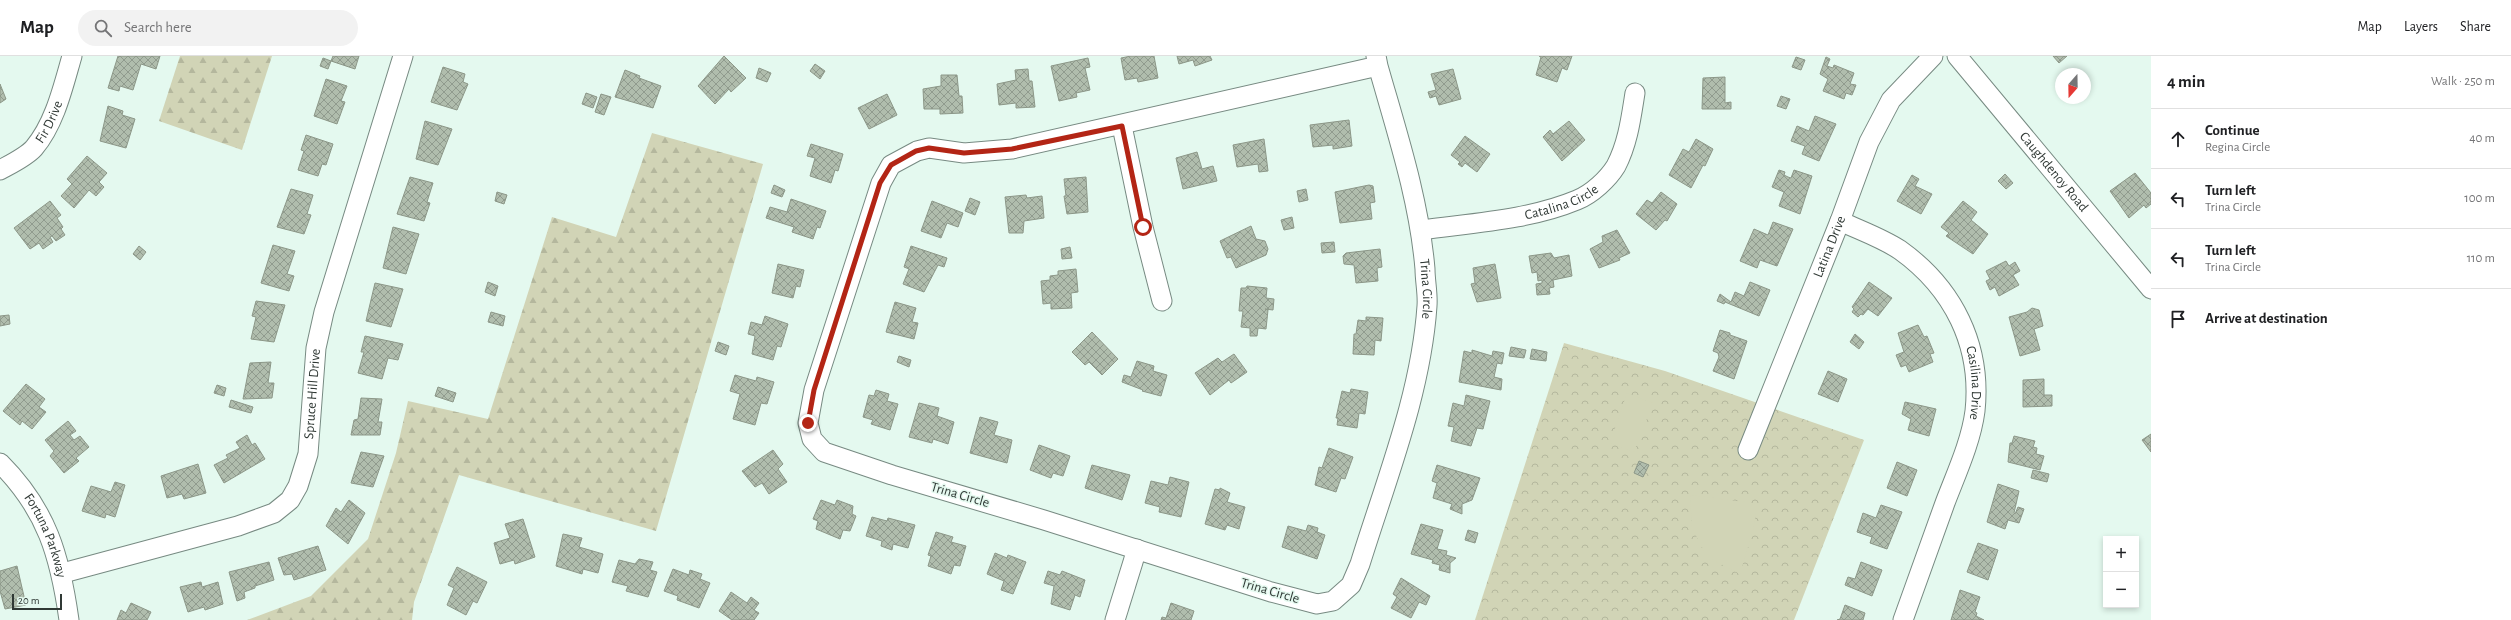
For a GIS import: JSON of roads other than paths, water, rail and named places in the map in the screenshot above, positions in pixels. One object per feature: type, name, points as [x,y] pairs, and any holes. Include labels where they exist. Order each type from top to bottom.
[{"type":"street","name":"Fir Drive","points":[[0,170],[33,149],[42,137],[57,106],[72,56]]},
{"type":"street","name":"Spruce Hill Drive","points":[[63,573],[238,526],[274,513],[290,500],[298,486],[308,454],[316,348],[324,312],[403,56]]},
{"type":"street","name":"Latina Drive","points":[[1748,450],[1840,221],[1869,142],[1891,100],[1913,74],[1933,56]]},
{"type":"street","name":"Caughdenoy Road","points":[[1957,56],[2151,289]]},
{"type":"street","name":"Trina Circle","points":[[1377,61],[1412,187],[1422,230],[1427,304],[1420,359],[1360,564],[1351,585],[1333,601],[1317,604],[1271,592],[824,452],[812,439],[808,423],[816,383],[880,183],[891,165],[916,151],[929,148],[964,153],[1012,149],[1122,126],[1377,61]]},
{"type":"street","name":"Catalina Circle","points":[[1422,230],[1528,214],[1578,200],[1600,185],[1615,167],[1625,146],[1635,93]]},
{"type":"street","points":[[1122,126],[1143,227],[1162,301]]},
{"type":"street","name":"Casilina Drive","points":[[1840,221],[1899,250],[1932,277],[1954,306],[1966,332],[1975,372],[1975,412],[1965,447],[1903,620]]},
{"type":"street","name":"Fortuna Parkway","points":[[0,463],[21,484],[44,522],[63,573],[69,620]]},
{"type":"street","points":[[1115,620],[1137,549]]}]
